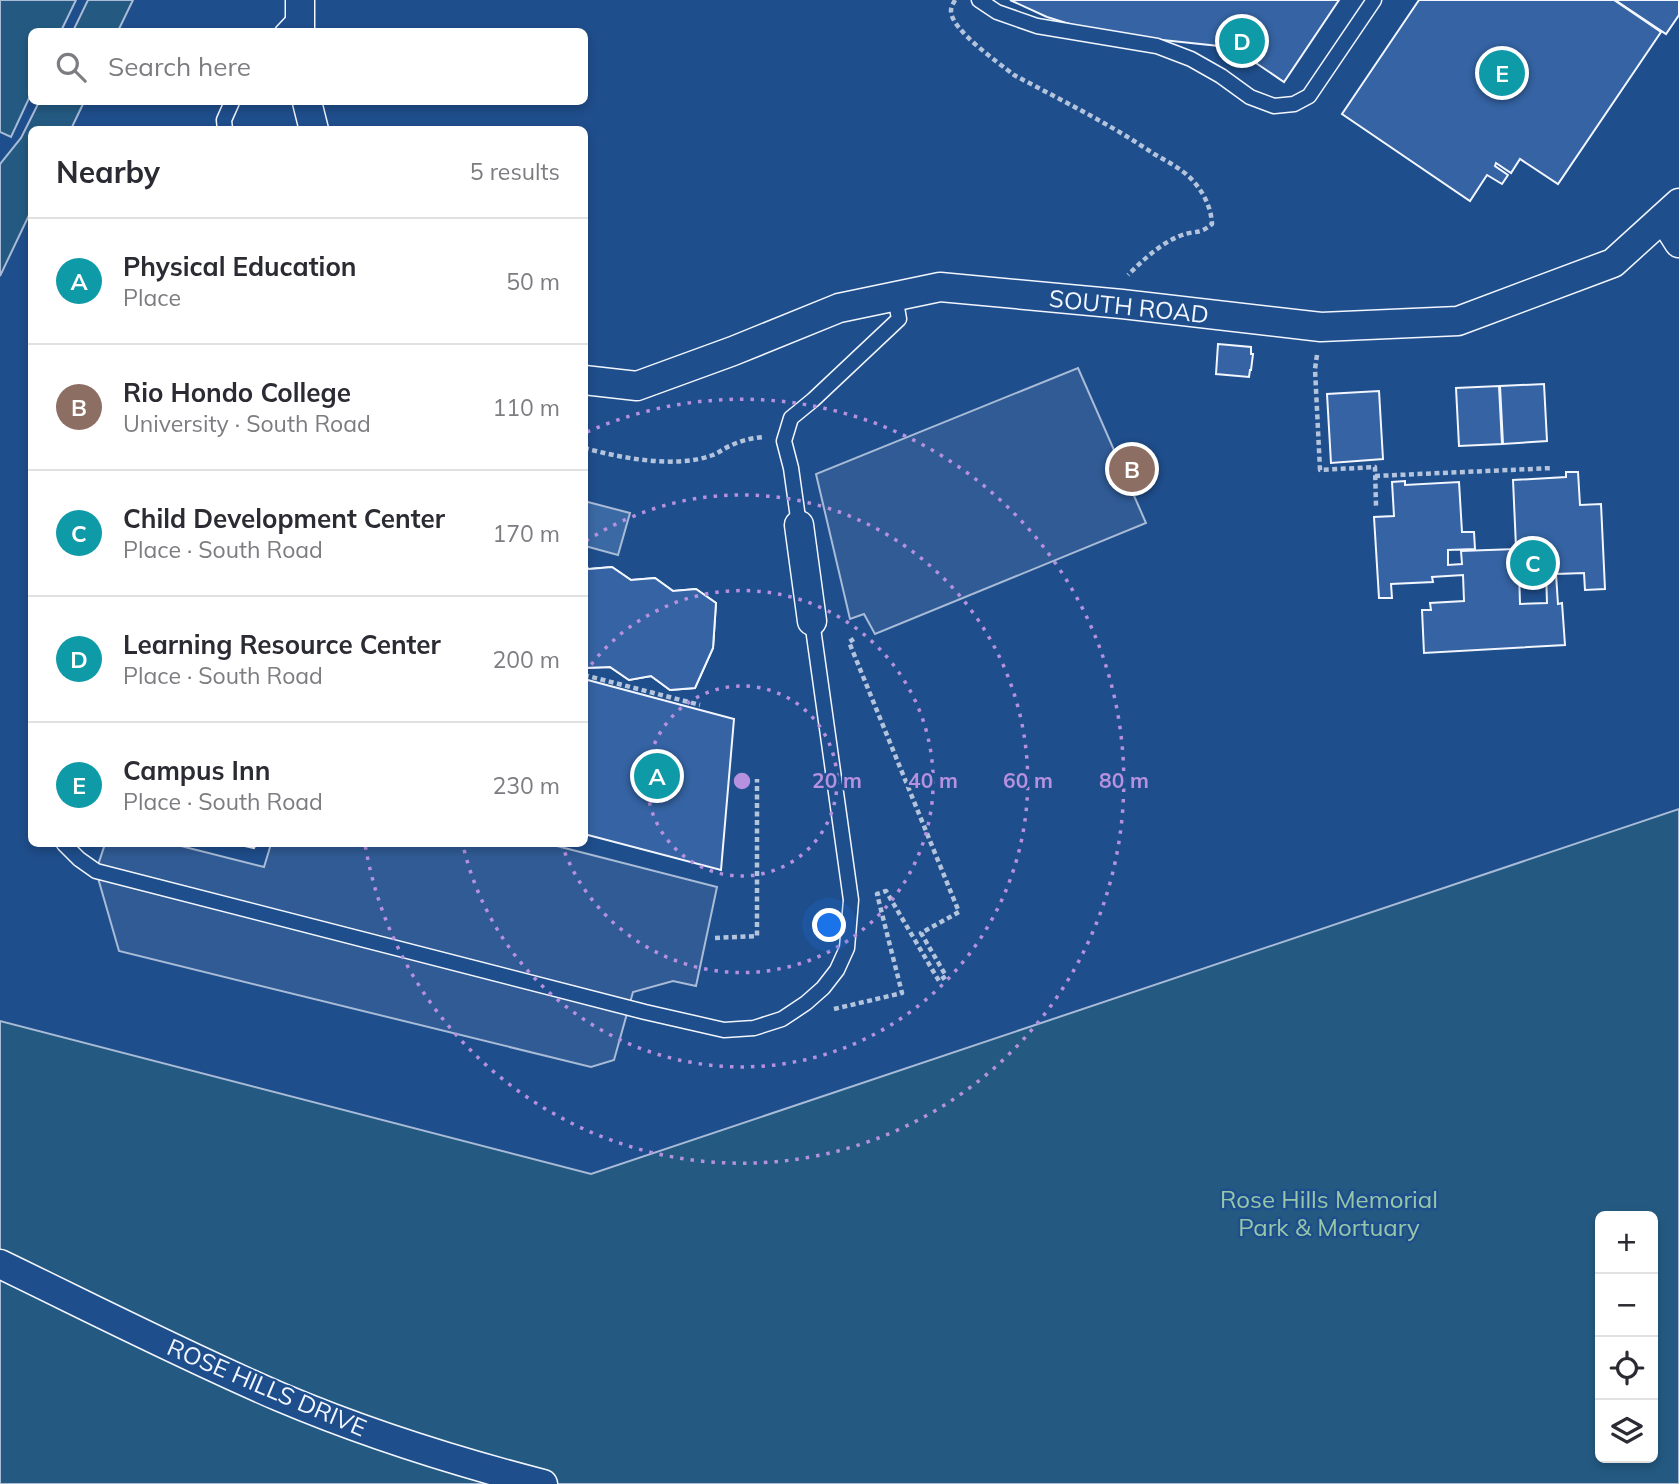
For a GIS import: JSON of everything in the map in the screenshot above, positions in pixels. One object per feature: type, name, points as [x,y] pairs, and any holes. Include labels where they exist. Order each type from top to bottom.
[{"type":"street","points":[[308,105],[313,126]]},
{"type":"street","name":"SOUTH ROAD","points":[[588,380],[637,386],[733,351],[839,307],[940,287],[1321,327],[1458,321],[1613,263],[1671,210]]},
{"type":"street","points":[[1671,210],[1679,243]]},
{"type":"street","points":[[799,525],[812,621]]},
{"type":"street","name":"ROSE HILLS DRIVE","points":[[0,1265],[280,1397],[367,1430],[478,1467],[543,1484]]},
{"type":"lane","points":[[979,0],[998,12],[1037,26],[1157,46],[1191,59],[1250,97],[1274,106],[1294,104],[1309,96],[1374,0]]},
{"type":"lane","points":[[225,126],[224,120],[231,105]]},
{"type":"lane","points":[[799,525],[791,468],[784,441],[791,418],[899,319],[895,296]]},
{"type":"lane","points":[[67,847],[96,871],[645,1012],[724,1030],[754,1028],[782,1019],[806,1003],[838,970],[847,948],[851,900],[812,621]]},
{"type":"path","points":[[955,0],[951,14],[956,23],[970,40],[998,63],[1014,75],[1174,166],[1187,175],[1206,200],[1212,211],[1212,224],[1203,231],[1184,234],[1166,242],[1139,264],[1126,277],[1122,304]]},
{"type":"path","points":[[1318,344],[1315,369],[1320,470],[1375,467],[1376,506]]},
{"type":"path","points":[[588,449],[648,460],[683,461],[712,455],[733,444],[755,438],[786,433]]},
{"type":"path","points":[[1375,476],[1553,468]]},
{"type":"path","points":[[823,1011],[902,993],[877,894],[886,891],[939,981],[946,976],[921,933],[959,912],[849,642],[855,638]]},
{"type":"path","points":[[588,676],[700,705]]},
{"type":"path","points":[[715,938],[757,936],[757,779]]},
{"type":"green space","points":[[0,0],[76,0],[62,28],[28,28],[28,100],[11,137],[0,132]]},
{"type":"green space","points":[[88,0],[133,0],[119,28],[74,28]]},
{"type":"green space","points":[[38,105],[83,105],[72,126],[28,126],[28,217],[0,276],[0,164],[21,138]]},
{"type":"green space","name":"Rose Hills Memorial Park & Mortuary","points":[[1679,809],[1679,1484],[0,1484],[0,1021],[591,1174]]},
{"type":"shaded area","points":[[1078,368],[1146,523],[875,634],[864,614],[850,619],[816,474]]},
{"type":"shaded area","points":[[588,502],[630,513],[618,555],[588,547]]},
{"type":"shaded area","points":[[104,847],[185,847],[264,867],[270,847],[561,847],[717,887],[696,986],[673,981],[633,992],[614,1060],[591,1067],[119,951],[96,871]]},
{"type":"building","points":[[1010,0],[1339,0],[1284,82],[1247,57],[1243,62],[1219,46],[1125,36],[1076,26],[1047,17]]},
{"type":"building","points":[[1419,0],[1614,0],[1661,32],[1558,184],[1520,159],[1511,173],[1496,163],[1495,166],[1508,175],[1502,184],[1487,175],[1470,201],[1342,114]]},
{"type":"building","points":[[1615,0],[1679,0],[1679,15],[1666,34]]},
{"type":"building","points":[[1218,344],[1251,347],[1253,354],[1249,377],[1216,374]]},
{"type":"building","points":[[1544,384],[1547,441],[1503,444],[1500,386]]},
{"type":"building","points":[[1499,386],[1502,444],[1459,446],[1456,388]]},
{"type":"building","points":[[1379,391],[1383,459],[1331,463],[1327,394]]},
{"type":"building","points":[[1566,472],[1578,472],[1580,505],[1601,504],[1605,589],[1585,590],[1584,573],[1556,574],[1558,604],[1562,603],[1565,645],[1424,653],[1422,610],[1431,610],[1430,603],[1464,601],[1463,575],[1432,577],[1433,582],[1391,584],[1392,598],[1379,598],[1374,517],[1394,516],[1392,482],[1405,481],[1405,485],[1459,482],[1462,532],[1474,532],[1475,549],[1448,550],[1448,565],[1462,564],[1461,551],[1516,549],[1517,562],[1537,561],[1536,546],[1516,547],[1513,480],[1566,477]],"holes":[[[1546,571],[1547,603],[1520,604],[1519,572]]]},
{"type":"building","points":[[612,567],[631,580],[655,578],[673,591],[696,589],[716,603],[713,648],[695,688],[670,690],[651,676],[629,680],[610,667],[588,668],[588,568]]},
{"type":"building","points":[[612,567],[631,580],[655,578],[673,591],[696,589],[716,603],[713,648],[695,688],[670,690],[651,676],[629,680],[610,667],[588,668],[588,568]]},
{"type":"building","points":[[588,680],[734,719],[721,870],[588,835]]},
{"type":"place","name":"Learning Resource Center","points":[[1242,41]]},
{"type":"place","name":"Campus Inn","points":[[1502,73]]},
{"type":"place","name":"Rio Hondo College","points":[[1132,469]]},
{"type":"place","name":"Child Development Center","points":[[1533,563]]},
{"type":"place","name":"Physical Education","points":[[657,776]]}]
